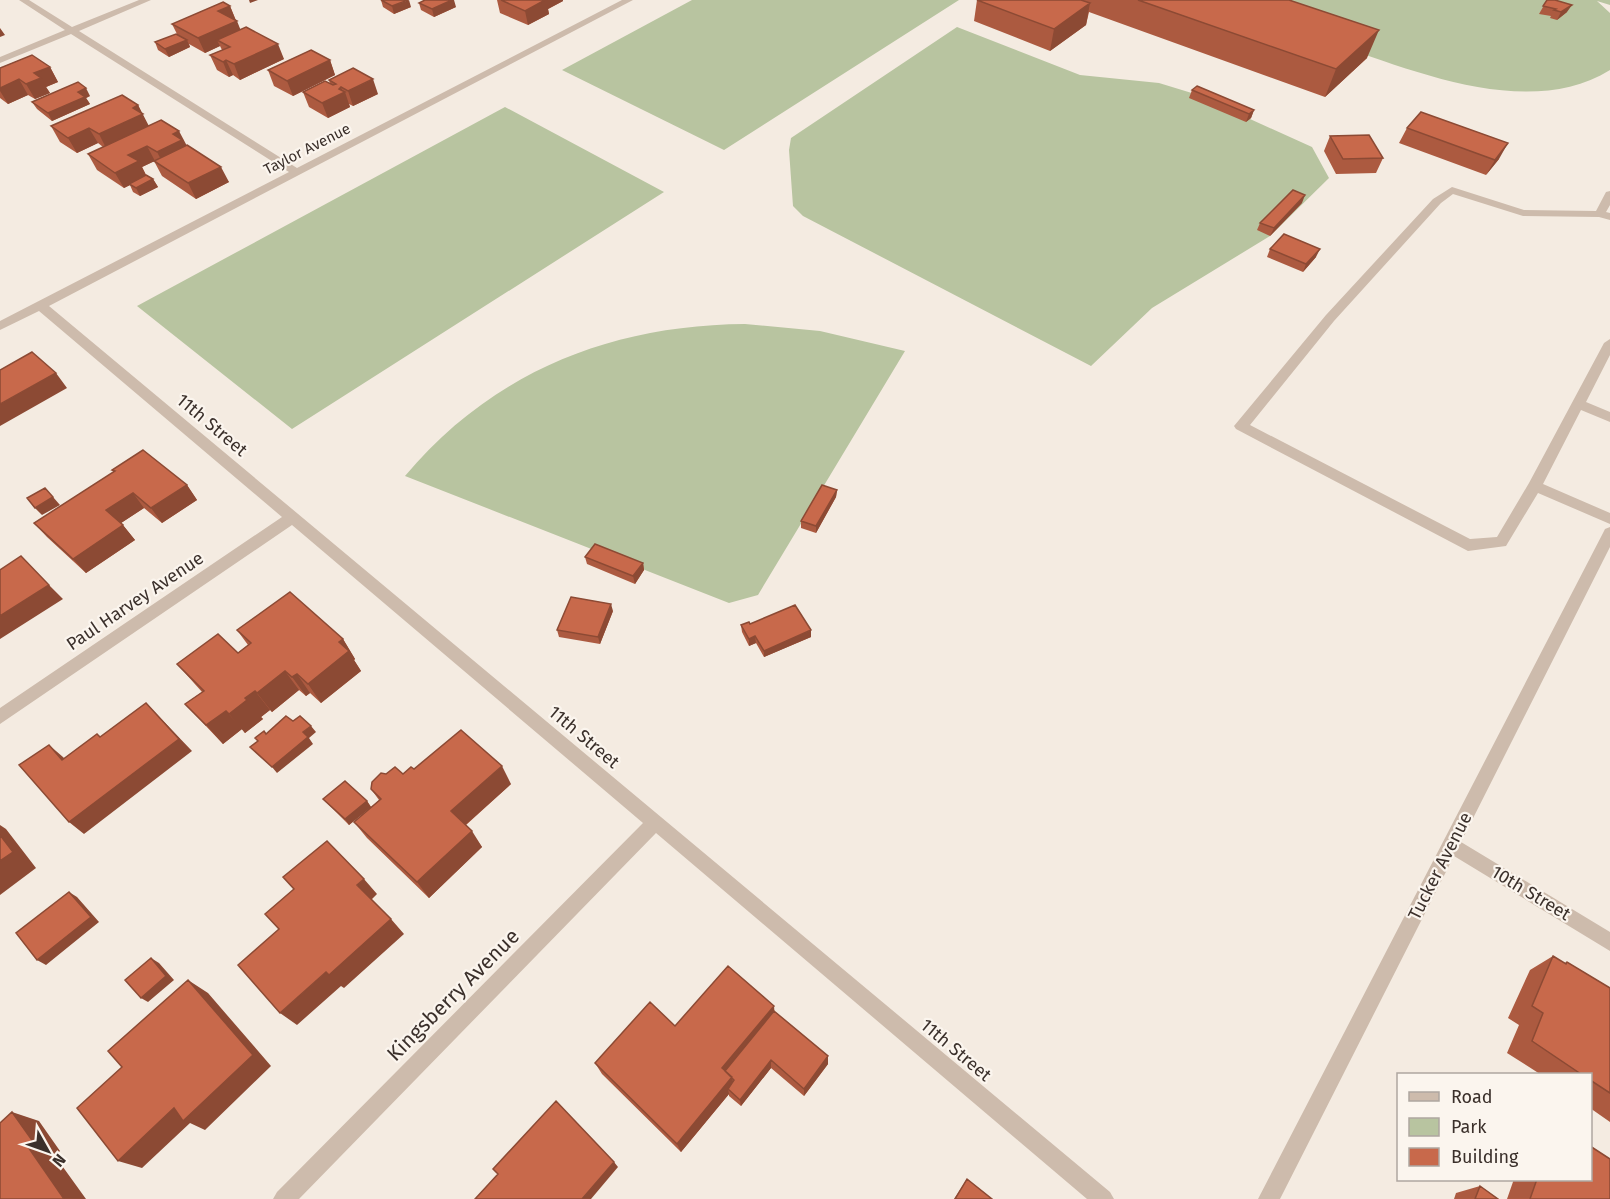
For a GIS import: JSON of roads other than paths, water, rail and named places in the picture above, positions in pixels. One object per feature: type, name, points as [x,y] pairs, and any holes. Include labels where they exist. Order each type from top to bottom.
[{"type":"street","points":[[23,0],[296,172]]},
{"type":"street","points":[[0,60],[147,0]]},
{"type":"street","name":"Taylor Avenue","points":[[0,326],[629,0]]},
{"type":"street","points":[[1610,194],[1605,215],[1523,213],[1452,190],[1426,214],[1330,318],[1241,426],[1468,545],[1501,542],[1536,486],[1610,343]]},
{"type":"street","name":"11th Street","points":[[40,305],[1103,1199]]},
{"type":"street","points":[[1579,404],[1610,417]]},
{"type":"street","points":[[1536,486],[1610,519]]},
{"type":"street","name":"Paul Harvey Avenue","points":[[0,717],[292,517]]},
{"type":"street","name":"Tucker Avenue","points":[[1269,1199],[1610,533]]},
{"type":"street","name":"Kingsberry Avenue","points":[[284,1199],[655,822]]},
{"type":"street","name":"10th Street","points":[[1451,845],[1610,942]]}]
